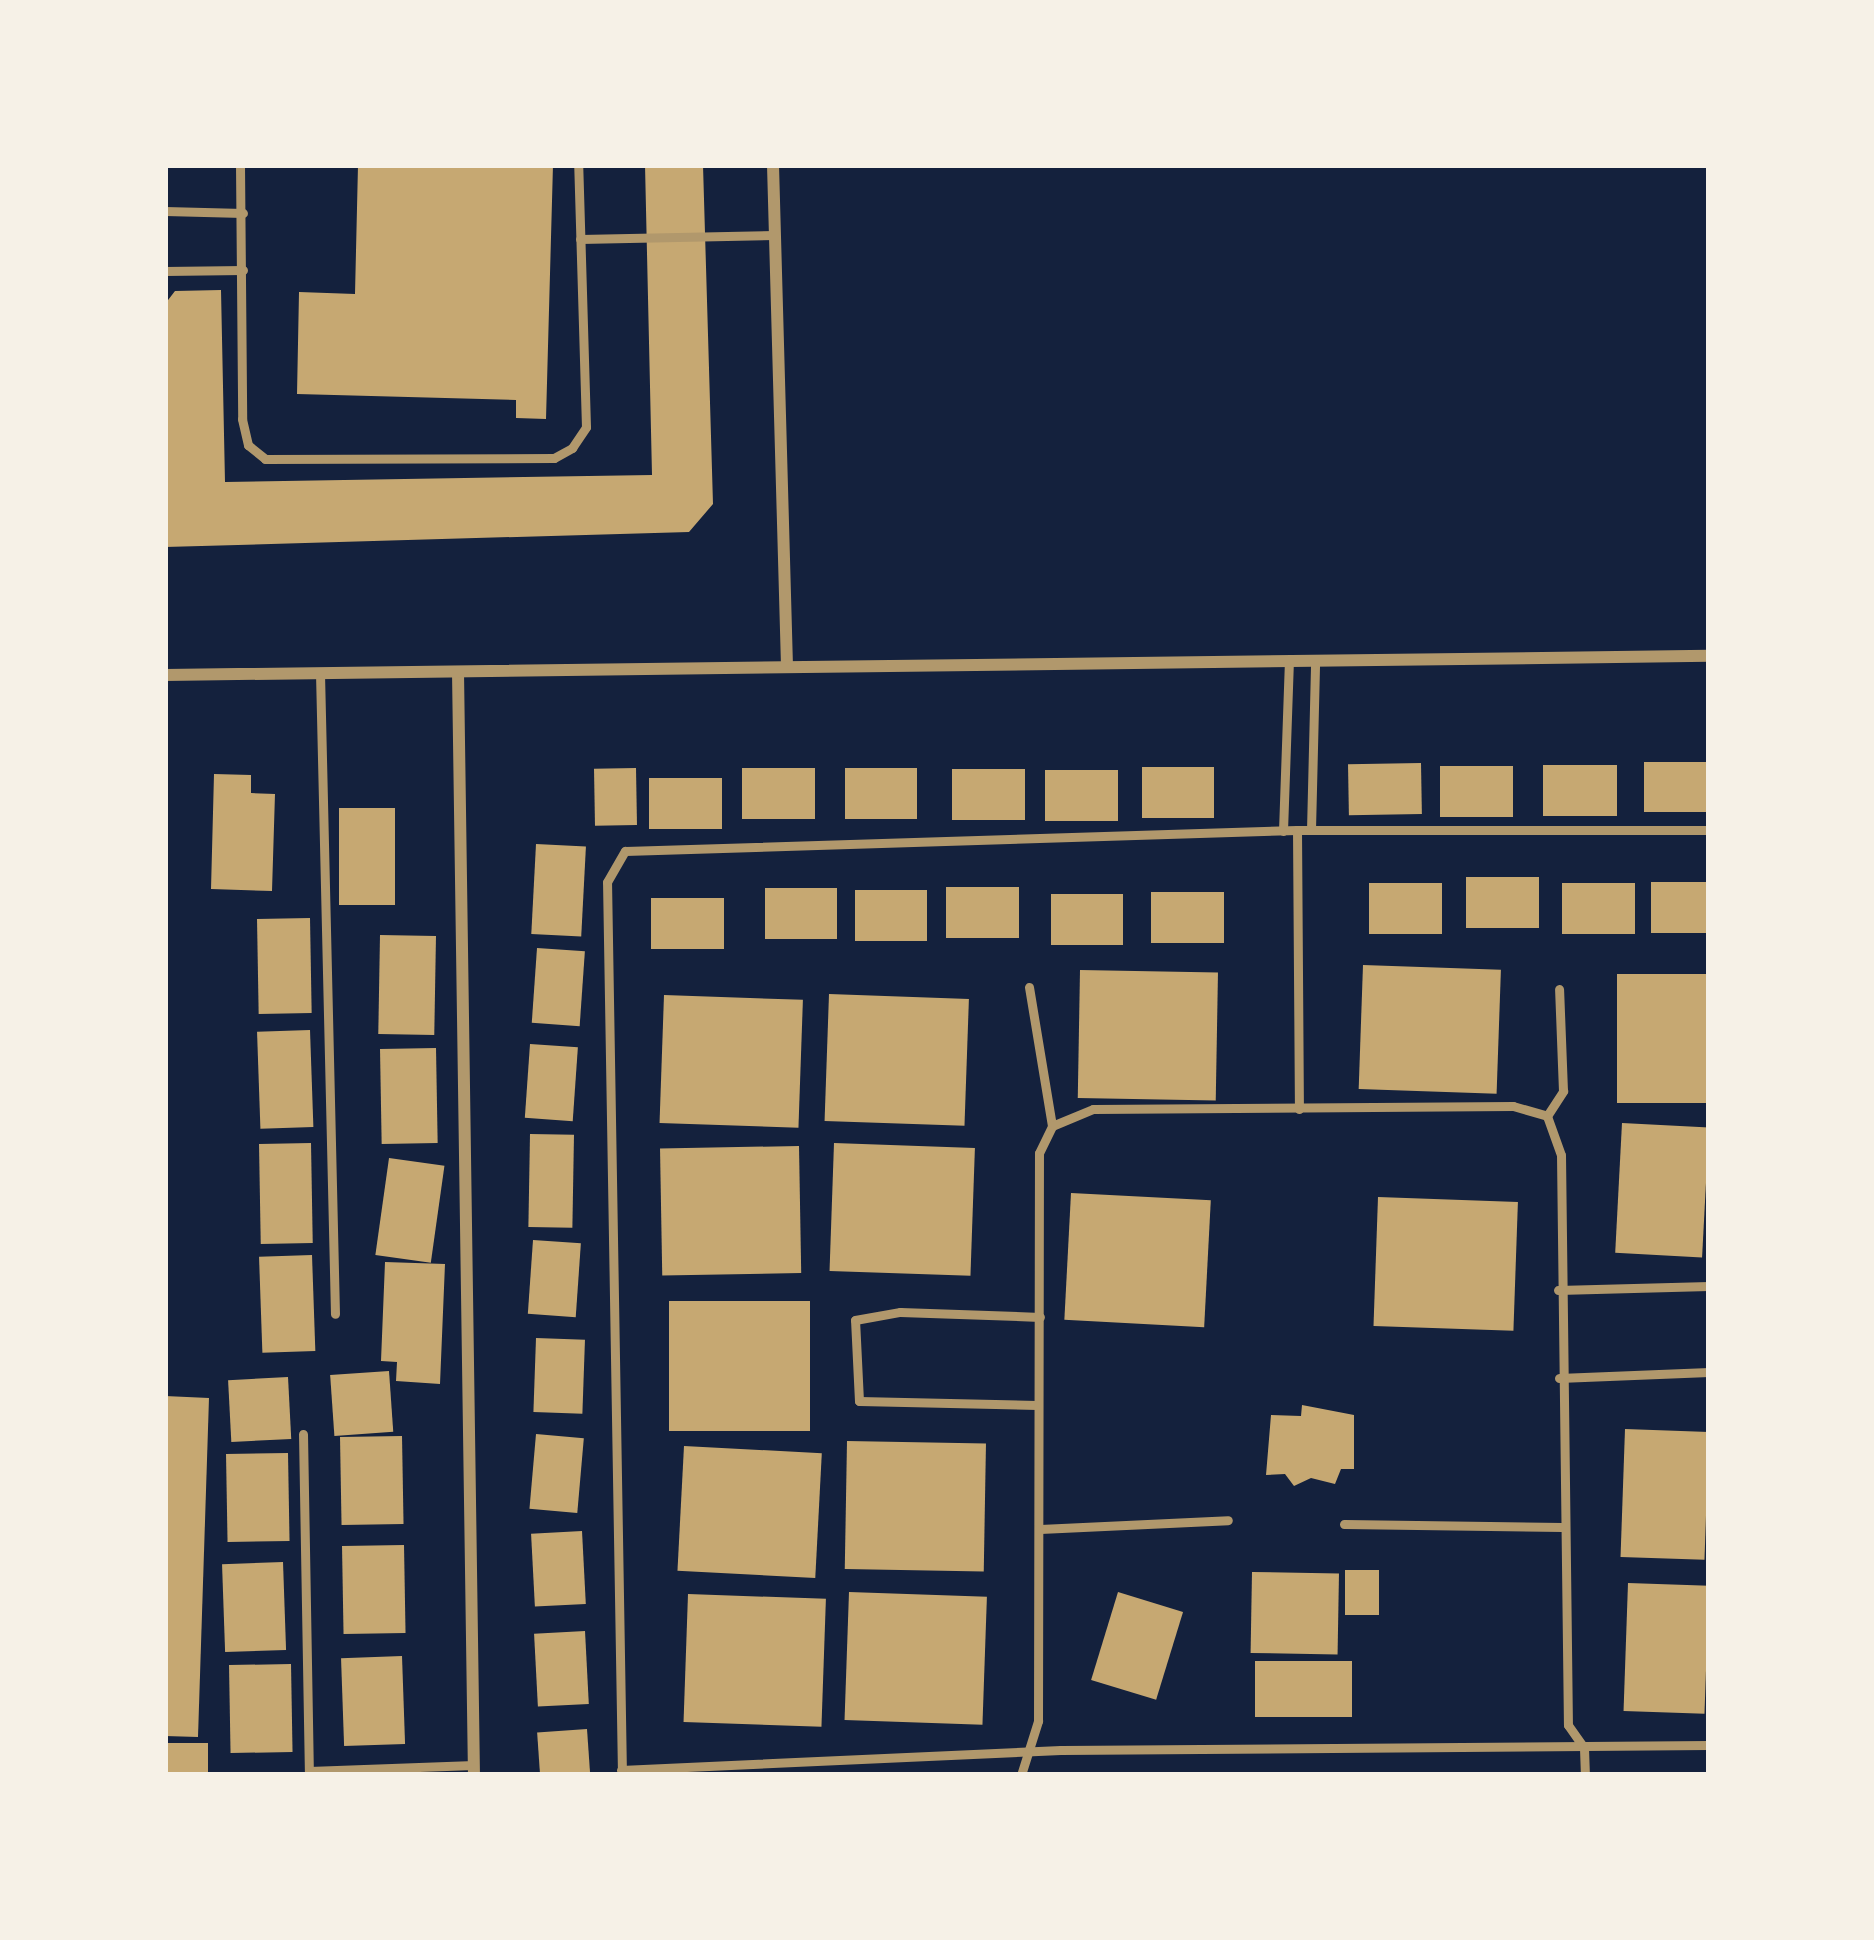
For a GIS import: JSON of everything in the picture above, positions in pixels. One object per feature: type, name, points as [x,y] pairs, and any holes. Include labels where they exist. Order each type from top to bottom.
[{"type":"street","points":[[773,165],[787,667]]},
{"type":"street","points":[[165,675],[1709,656]]},
{"type":"street","points":[[458,672],[474,1770]]},
{"type":"lane","points":[[240,165],[242,419],[248,445],[266,459],[554,458],[586,427],[578,165]]},
{"type":"lane","points":[[165,212],[243,213]]},
{"type":"lane","points":[[580,239],[775,236]]},
{"type":"lane","points":[[165,271],[243,270]]},
{"type":"lane","points":[[1283,831],[1288,662]]},
{"type":"lane","points":[[1311,830],[1315,662]]},
{"type":"lane","points":[[320,673],[335,1314]]},
{"type":"lane","points":[[1297,830],[1299,1108]]},
{"type":"lane","points":[[1709,830],[1297,830],[642,848],[614,862],[608,883],[622,1773],[1030,1752],[1709,1745]]},
{"type":"lane","points":[[1022,1775],[1038,1721],[1040,1153],[1052,1126],[1029,987]]},
{"type":"lane","points":[[1559,988],[1564,1080],[1547,1116],[1562,1154],[1558,1290],[1568,1726],[1584,1748],[1586,1775]]},
{"type":"lane","points":[[1052,1126],[1093,1109],[1514,1106],[1547,1116]]},
{"type":"lane","points":[[1558,1290],[1709,1286]]},
{"type":"lane","points":[[1037,1405],[860,1401],[855,1320],[900,1312],[1040,1317]]},
{"type":"lane","points":[[1559,1378],[1709,1372]]},
{"type":"lane","points":[[302,1434],[309,1773],[474,1770]]},
{"type":"lane","points":[[1040,1529],[1228,1520]]},
{"type":"lane","points":[[1344,1524],[1562,1527]]},
{"type":"building","points":[[358,165],[553,165],[546,419],[516,418],[516,400],[297,394],[299,292],[355,294]]},
{"type":"building","points":[[645,165],[703,165],[713,504],[689,532],[165,547],[165,304],[175,291],[221,290],[225,482],[652,475]]},
{"type":"building","points":[[1644,762],[1709,762],[1709,812],[1644,812]]},
{"type":"building","points":[[1421,763],[1422,814],[1349,815],[1348,764]]},
{"type":"building","points":[[1543,765],[1617,765],[1617,816],[1543,816]]},
{"type":"building","points":[[1440,766],[1513,766],[1513,817],[1440,817]]},
{"type":"building","points":[[1142,767],[1214,767],[1214,818],[1142,818]]},
{"type":"building","points":[[636,768],[637,825],[595,826],[594,769]]},
{"type":"building","points":[[742,768],[815,768],[815,819],[742,819]]},
{"type":"building","points":[[845,768],[917,768],[917,819],[845,819]]},
{"type":"building","points":[[952,769],[1025,769],[1025,820],[952,820]]},
{"type":"building","points":[[1045,770],[1118,770],[1118,821],[1045,821]]},
{"type":"building","points":[[214,774],[251,775],[251,793],[275,794],[272,891],[211,889]]},
{"type":"building","points":[[649,778],[722,778],[722,829],[649,829]]},
{"type":"building","points":[[339,808],[395,808],[395,905],[339,905]]},
{"type":"building","points":[[536,844],[586,847],[581,936],[531,934]]},
{"type":"building","points":[[1466,877],[1539,877],[1539,928],[1466,928]]},
{"type":"building","points":[[1651,882],[1709,882],[1709,933],[1651,933]]},
{"type":"building","points":[[1369,883],[1442,883],[1442,934],[1369,934]]},
{"type":"building","points":[[1562,883],[1635,883],[1635,934],[1562,934]]},
{"type":"building","points":[[946,887],[1019,887],[1019,938],[946,938]]},
{"type":"building","points":[[765,888],[837,888],[837,939],[765,939]]},
{"type":"building","points":[[855,890],[927,890],[927,941],[855,941]]},
{"type":"building","points":[[1151,892],[1224,892],[1224,943],[1151,943]]},
{"type":"building","points":[[1051,894],[1123,894],[1123,945],[1051,945]]},
{"type":"building","points":[[651,898],[724,898],[724,949],[651,949]]},
{"type":"building","points":[[310,918],[312,1013],[259,1014],[257,919]]},
{"type":"building","points":[[380,935],[436,936],[434,1035],[378,1034]]},
{"type":"building","points":[[537,948],[585,951],[580,1026],[532,1023]]},
{"type":"building","points":[[1363,965],[1501,970],[1497,1094],[1359,1089]]},
{"type":"building","points":[[1080,970],[1218,972],[1216,1100],[1078,1098]]},
{"type":"building","points":[[1617,974],[1709,974],[1709,1103],[1617,1103]]},
{"type":"building","points":[[829,994],[969,999],[964,1126],[825,1121]]},
{"type":"building","points":[[664,995],[803,1000],[798,1128],[660,1123]]},
{"type":"building","points":[[310,1030],[313,1127],[260,1129],[257,1032]]},
{"type":"building","points":[[530,1044],[578,1047],[573,1121],[525,1118]]},
{"type":"building","points":[[436,1048],[438,1143],[382,1144],[380,1049]]},
{"type":"building","points":[[1622,1123],[1709,1128],[1702,1257],[1615,1253]]},
{"type":"building","points":[[530,1134],[574,1135],[572,1228],[528,1227]]},
{"type":"building","points":[[311,1143],[313,1243],[261,1244],[259,1144]]},
{"type":"building","points":[[834,1143],[975,1148],[970,1276],[830,1271]]},
{"type":"building","points":[[799,1146],[801,1273],[662,1275],[660,1148]]},
{"type":"building","points":[[389,1158],[444,1166],[431,1263],[375,1255]]},
{"type":"building","points":[[1071,1193],[1211,1200],[1204,1327],[1064,1320]]},
{"type":"building","points":[[1378,1197],[1518,1202],[1513,1331],[1373,1326]]},
{"type":"building","points":[[533,1240],[581,1243],[576,1317],[528,1314]]},
{"type":"building","points":[[312,1255],[315,1351],[262,1353],[259,1257]]},
{"type":"building","points":[[385,1262],[445,1264],[440,1384],[396,1381],[397,1362],[381,1361]]},
{"type":"building","points":[[669,1301],[810,1301],[810,1431],[669,1431]]},
{"type":"building","points":[[536,1338],[585,1340],[582,1414],[533,1412]]},
{"type":"building","points":[[389,1371],[393,1432],[334,1436],[330,1375]]},
{"type":"building","points":[[288,1377],[291,1439],[231,1442],[228,1380]]},
{"type":"building","points":[[165,1396],[209,1398],[198,1737],[165,1736]]},
{"type":"building","points":[[1302,1405],[1354,1415],[1354,1469],[1341,1469],[1335,1484],[1311,1478],[1294,1486],[1285,1474],[1266,1475],[1271,1415],[1301,1416]]},
{"type":"building","points":[[1625,1429],[1709,1432],[1704,1560],[1621,1557]]},
{"type":"building","points":[[536,1434],[584,1438],[577,1513],[529,1509]]},
{"type":"building","points":[[402,1436],[404,1524],[342,1525],[340,1437]]},
{"type":"building","points":[[847,1441],[986,1443],[984,1571],[845,1569]]},
{"type":"building","points":[[684,1446],[822,1453],[815,1578],[677,1571]]},
{"type":"building","points":[[288,1453],[290,1541],[228,1542],[226,1454]]},
{"type":"building","points":[[582,1531],[586,1604],[535,1607],[531,1534]]},
{"type":"building","points":[[404,1545],[406,1633],[344,1634],[342,1546]]},
{"type":"building","points":[[283,1562],[286,1650],[225,1652],[222,1564]]},
{"type":"building","points":[[1345,1570],[1379,1570],[1379,1615],[1345,1615]]},
{"type":"building","points":[[1252,1572],[1339,1574],[1338,1655],[1251,1653]]},
{"type":"building","points":[[1628,1583],[1709,1586],[1704,1714],[1624,1711]]},
{"type":"building","points":[[849,1592],[987,1597],[982,1725],[845,1720]]},
{"type":"building","points":[[1118,1592],[1183,1612],[1156,1700],[1091,1680]]},
{"type":"building","points":[[688,1594],[826,1599],[821,1727],[684,1722]]},
{"type":"building","points":[[585,1631],[589,1704],[538,1707],[534,1634]]},
{"type":"building","points":[[402,1656],[405,1744],[344,1746],[341,1658]]},
{"type":"building","points":[[1255,1661],[1352,1661],[1352,1717],[1255,1717]]},
{"type":"building","points":[[291,1664],[293,1752],[231,1753],[229,1665]]},
{"type":"building","points":[[587,1729],[590,1775],[540,1775],[537,1732]]},
{"type":"building","points":[[165,1743],[208,1743],[208,1775],[165,1775]]}]
